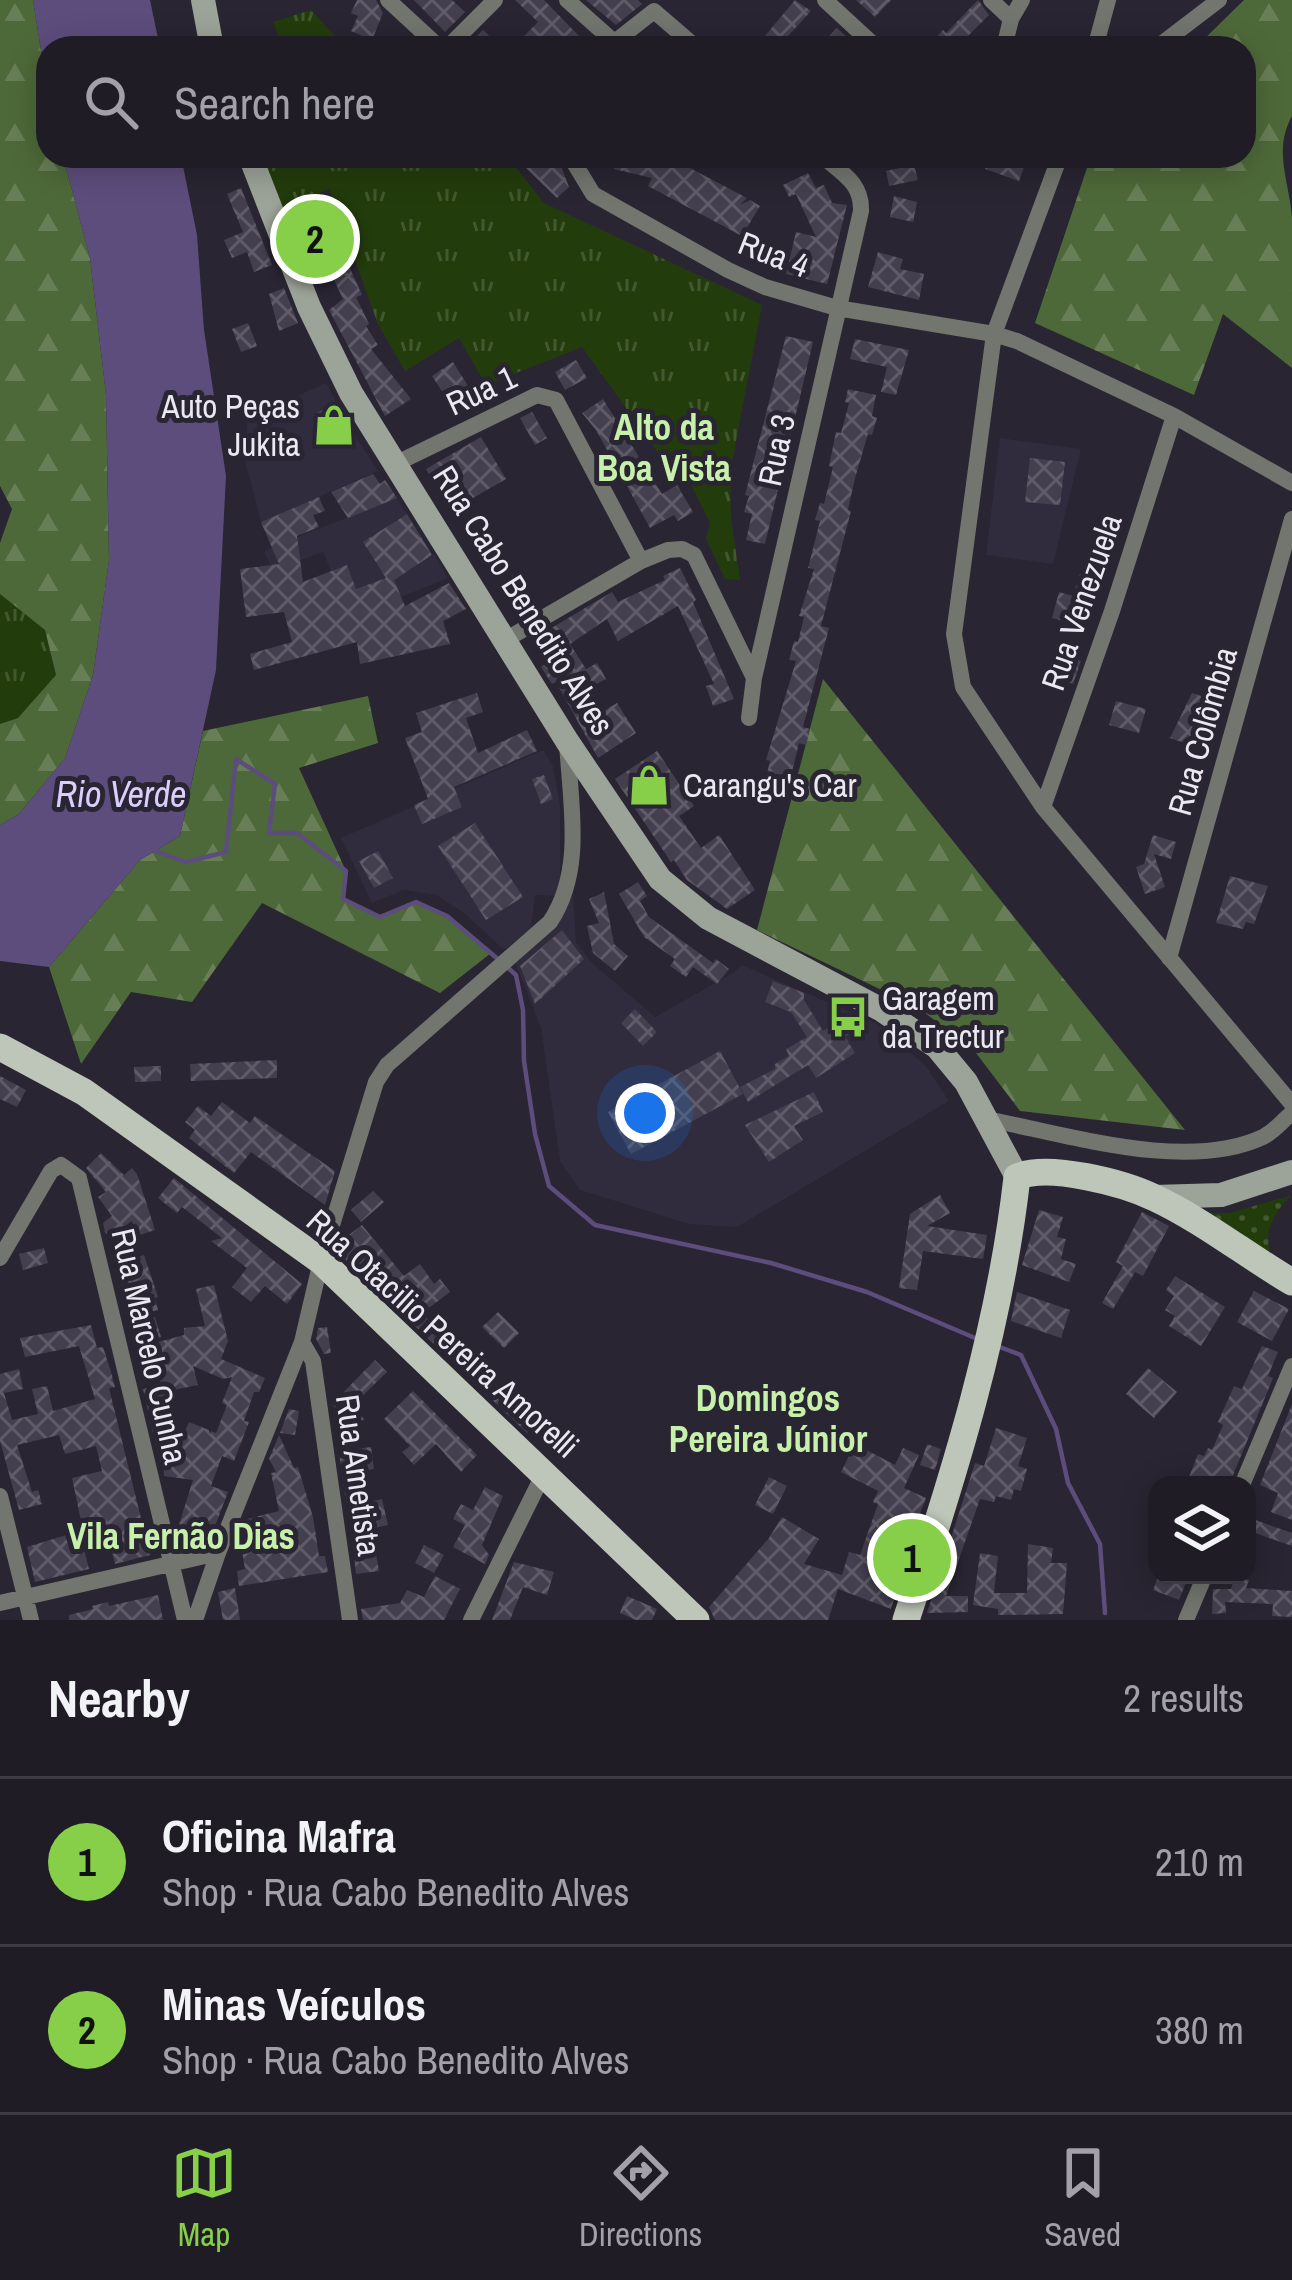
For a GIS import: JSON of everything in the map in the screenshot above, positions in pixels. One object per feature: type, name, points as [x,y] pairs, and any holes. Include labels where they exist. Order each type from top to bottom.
[{"type":"main road","points":[[203,0],[210,36]]},
{"type":"main road","name":"Rua Cabo Benedito Alves","points":[[255,168],[341,376],[567,742],[660,879],[681,900],[757,946],[881,1010],[937,1047],[966,1082],[1017,1177]]},
{"type":"main road","name":"Rua Otacilio Pereira Amorelli","points":[[0,1047],[85,1092],[321,1262],[696,1620]]},
{"type":"main road","points":[[906,1620],[958,1460],[992,1319],[1017,1177],[1042,1171],[1070,1174],[1154,1198],[1292,1282]]},
{"type":"main road","points":[[1154,1198],[1222,1195],[1292,1172]]},
{"type":"street","points":[[388,0],[429,36]]},
{"type":"street","points":[[456,36],[495,0]]},
{"type":"street","points":[[567,0],[602,36]]},
{"type":"street","points":[[825,0],[864,36]]},
{"type":"street","points":[[991,0],[1011,19]]},
{"type":"street","points":[[1007,36],[1022,0]]},
{"type":"street","points":[[1098,36],[1108,0]]},
{"type":"street","points":[[1172,36],[1219,0]]},
{"type":"street","points":[[621,36],[654,11],[683,36]]},
{"type":"street","name":"Rua 4","points":[[577,168],[593,194],[766,287],[836,308],[994,334]]},
{"type":"street","name":"Rua 3","points":[[748,718],[861,212],[854,182],[837,168]]},
{"type":"street","points":[[986,1119],[1141,1152],[1208,1150],[1265,1137],[1292,1108],[1043,807],[963,687],[956,664],[954,634],[994,334],[1056,168]]},
{"type":"street","points":[[994,334],[1062,359],[1292,483]]},
{"type":"street","name":"Rua 1","points":[[398,463],[537,395],[548,395],[556,400],[641,562]]},
{"type":"street","name":"Rua Venezuela","points":[[1043,807],[1174,416]]},
{"type":"street","name":"Rua Colômbia","points":[[1169,958],[1292,519]]},
{"type":"street","points":[[505,640],[641,562],[682,549],[694,555],[754,678]]},
{"type":"street","points":[[195,1620],[302,1342],[321,1262],[376,1082],[387,1065],[550,922],[565,900],[571,880],[567,742]]},
{"type":"street","name":"Rua Marcelo Cunha","points":[[0,1258],[51,1171],[61,1165],[80,1178],[185,1620]]},
{"type":"street","name":"Rua Ametista","points":[[302,1342],[313,1361],[350,1620]]},
{"type":"street","points":[[1246,1476],[1292,1366]]},
{"type":"street","points":[[471,1620],[544,1473]]},
{"type":"street","points":[[0,1496],[31,1620]]},
{"type":"street","points":[[0,1603],[218,1552]]},
{"type":"street","points":[[1186,1620],[1201,1584]]},
{"type":"shaded area","points":[[326,383],[336,402],[313,416],[331,447],[355,435],[378,471],[261,522],[245,460],[247,418]]},
{"type":"shaded area","points":[[1000,438],[1081,449],[1053,564],[986,555]]},
{"type":"shaded area","points":[[397,498],[407,514],[363,542],[374,559],[410,569],[434,554],[448,578],[401,597],[392,575],[356,589],[347,566],[331,571],[323,552],[273,570],[264,552],[272,547]]},
{"type":"shaded area","points":[[543,750],[553,766],[560,805],[560,883],[557,896],[535,895],[531,928],[504,950],[464,913],[436,895],[404,890],[372,903],[341,838]]},
{"type":"shaded area","points":[[573,895],[576,942],[592,963],[655,1017],[742,965],[874,1022],[926,1066],[949,1101],[737,1227],[689,1224],[580,1190],[560,1161],[541,1028],[514,959],[553,924]]},
{"type":"green space","points":[[0,0],[33,0],[39,36],[36,168],[66,168],[90,258],[106,395],[109,560],[93,675],[65,758],[19,814],[0,825],[0,724],[18,718],[56,675],[45,630],[0,594],[0,543],[12,509],[0,486]]},
{"type":"green space","points":[[1244,0],[1292,0],[1292,116],[1283,153],[1292,217],[1292,368],[1223,314],[1194,395],[1035,323],[1087,168],[1256,168],[1256,36],[1207,36]]},
{"type":"green space","points":[[311,10],[335,36],[279,36],[273,22]]},
{"type":"green space","points":[[266,168],[516,168],[544,203],[762,305],[730,473],[740,580],[725,579],[706,539],[710,523],[682,467],[670,469],[582,347],[486,385],[459,338],[405,371],[378,324],[329,189],[279,210]]},
{"type":"green space","points":[[0,594],[45,630],[56,676],[18,718],[0,724]]},
{"type":"green space","points":[[823,679],[1185,1130],[1020,1111],[973,1049],[917,1007],[757,930]]},
{"type":"green space","points":[[368,696],[378,743],[299,768],[346,871],[344,899],[380,917],[416,902],[447,916],[491,953],[440,993],[262,903],[192,1002],[131,992],[81,1064],[49,967],[140,860],[180,836],[203,731]]},
{"type":"green space","points":[[1290,1196],[1272,1222],[1270,1252],[1260,1253],[1200,1213],[1229,1213]]},
{"type":"water","points":[[33,0],[150,0],[158,36],[39,36]]},
{"type":"water","name":"Rio Verde","points":[[66,168],[183,168],[197,235],[204,330],[226,476],[216,670],[180,836],[140,860],[49,967],[0,961],[0,825],[19,814],[65,758],[93,675],[109,560],[106,395],[90,258]]},
{"type":"building","points":[[357,0],[376,0],[383,13],[374,36],[351,31],[358,16],[351,13]]},
{"type":"building","points":[[414,0],[452,0],[465,12],[445,32]]},
{"type":"building","points":[[515,0],[544,0],[579,36],[524,36],[538,22]]},
{"type":"building","points":[[586,0],[638,0],[642,4],[616,25]]},
{"type":"building","points":[[795,0],[811,11],[788,36],[765,36]]},
{"type":"building","points":[[856,0],[891,0],[875,17]]},
{"type":"building","points":[[978,0],[989,15],[968,36],[937,36],[943,30],[946,33]]},
{"type":"building","points":[[526,168],[562,168],[569,187],[557,198]]},
{"type":"building","points":[[690,168],[747,198],[740,205],[750,200],[760,206],[742,236],[648,186],[652,178],[614,169]]},
{"type":"building","points":[[915,168],[918,180],[889,186],[886,171]]},
{"type":"building","points":[[985,168],[1024,168],[1019,181]]},
{"type":"building","points":[[808,173],[816,188],[824,185],[832,203],[847,205],[827,284],[786,274],[796,232],[816,237],[796,194],[789,197],[783,185]]},
{"type":"building","points":[[241,188],[272,265],[254,272],[247,252],[232,258],[224,240],[243,232],[227,194]]},
{"type":"building","points":[[894,196],[917,202],[913,222],[890,217]]},
{"type":"building","points":[[320,201],[362,295],[356,297],[378,345],[371,349],[411,399],[385,416],[329,310],[343,299],[329,269],[314,275],[290,214]]},
{"type":"building","points":[[878,252],[903,259],[900,269],[924,274],[919,300],[868,287]]},
{"type":"building","points":[[284,288],[298,323],[279,331],[269,294]]},
{"type":"building","points":[[248,323],[257,346],[241,352],[232,329]]},
{"type":"building","points":[[786,336],[813,342],[765,544],[746,540],[752,514],[744,512],[749,496],[745,495]]},
{"type":"building","points":[[855,339],[909,350],[896,395],[881,392],[887,367],[850,359]]},
{"type":"building","points":[[576,360],[587,378],[565,390],[555,372]]},
{"type":"building","points":[[453,362],[475,397],[454,410],[432,376]]},
{"type":"building","points":[[848,389],[876,395],[872,416],[877,418],[855,478],[821,626],[829,628],[803,727],[810,729],[806,745],[799,743],[791,776],[796,777],[792,792],[764,786],[770,761],[766,760],[796,661],[789,660],[794,641],[798,642],[804,617],[799,616],[814,569],[808,568],[820,521],[815,520],[820,503],[824,504],[836,432],[841,433],[849,403],[845,402]]},
{"type":"building","points":[[603,399],[662,494],[677,485],[693,512],[678,521],[674,515],[650,528],[582,413]]},
{"type":"building","name":"Auto Peças Jukita","points":[[336,402],[355,435],[332,448],[313,415]]},
{"type":"building","points":[[532,412],[547,438],[535,445],[520,418]]},
{"type":"building","points":[[481,437],[506,479],[459,506],[444,479],[434,483],[426,469]]},
{"type":"building","points":[[1030,458],[1065,462],[1060,505],[1025,502]]},
{"type":"building","points":[[373,474],[380,484],[385,480],[397,498],[348,518],[331,492]]},
{"type":"building","points":[[319,497],[325,511],[313,515],[319,527],[297,536],[303,582],[347,565],[356,589],[386,578],[363,542],[407,514],[432,555],[394,580],[405,606],[449,583],[466,609],[443,621],[450,644],[360,664],[357,642],[254,670],[250,654],[292,642],[284,612],[246,617],[240,569],[279,564],[261,522]]},
{"type":"building","points":[[680,568],[734,699],[713,706],[706,686],[714,684],[678,606],[618,641],[607,619],[570,644],[586,669],[597,663],[606,679],[583,691],[597,715],[617,703],[636,733],[598,758],[556,682],[552,684],[541,667],[545,664],[533,639],[612,592],[618,602]]},
{"type":"building","points":[[1080,574],[1102,580],[1083,626],[1052,618],[1059,592],[1073,596]]},
{"type":"building","points":[[1058,654],[1081,661],[1073,684],[1051,677]]},
{"type":"building","points":[[477,693],[483,712],[466,718],[478,753],[527,730],[537,751],[454,787],[462,807],[422,824],[414,805],[428,799],[405,738],[422,732],[416,713]]},
{"type":"building","points":[[1192,693],[1213,700],[1199,748],[1170,738]]},
{"type":"building","points":[[1116,701],[1146,709],[1139,733],[1109,725]]},
{"type":"building","points":[[657,751],[694,806],[679,816],[701,848],[719,835],[755,890],[727,909],[671,862],[615,779]]},
{"type":"building","points":[[544,775],[553,799],[541,804],[532,779]]},
{"type":"building","points":[[475,823],[523,897],[486,920],[438,846]]},
{"type":"building","points":[[1153,835],[1176,842],[1171,859],[1154,854],[1165,887],[1145,894],[1136,867],[1144,864]]},
{"type":"building","points":[[378,851],[393,878],[374,888],[359,861]]},
{"type":"building","points":[[1230,876],[1268,886],[1254,924],[1246,922],[1243,929],[1216,923]]},
{"type":"building","points":[[638,882],[647,896],[640,901],[649,917],[713,963],[716,959],[729,969],[717,984],[693,967],[686,977],[670,966],[675,959],[644,937],[619,894]]},
{"type":"building","points":[[604,892],[614,944],[628,956],[615,971],[593,953],[587,926],[599,923],[589,899]]},
{"type":"building","points":[[562,930],[584,959],[535,1004],[520,966]]},
{"type":"building","points":[[773,981],[804,993],[823,1031],[842,1019],[851,1033],[845,1037],[855,1053],[816,1078],[808,1065],[748,1102],[740,1087],[775,1069],[775,1064],[789,1056],[786,1049],[807,1037],[791,1012],[765,1002]]},
{"type":"building","points":[[635,1009],[657,1032],[643,1046],[621,1023]]},
{"type":"building","points":[[720,1051],[743,1094],[631,1154],[608,1112]]},
{"type":"building","points":[[277,1060],[277,1078],[191,1081],[190,1064]]},
{"type":"building","points":[[161,1066],[161,1081],[135,1082],[134,1067]]},
{"type":"building","points":[[0,1076],[26,1090],[17,1107],[0,1099]]},
{"type":"building","points":[[814,1092],[823,1112],[794,1126],[803,1140],[769,1162],[745,1125]]},
{"type":"building","points":[[222,1102],[250,1123],[255,1116],[335,1171],[325,1205],[251,1152],[234,1173],[189,1138],[195,1130],[185,1122],[198,1106],[211,1116]]},
{"type":"building","points":[[101,1153],[124,1175],[132,1168],[137,1174],[155,1230],[137,1236],[132,1221],[109,1237],[105,1232],[103,1223],[112,1216],[98,1197],[106,1192],[86,1168]]},
{"type":"building","points":[[174,1178],[302,1284],[287,1304],[265,1286],[251,1302],[232,1287],[247,1268],[211,1241],[222,1238],[182,1207],[177,1213],[158,1198]]},
{"type":"building","points":[[373,1191],[384,1202],[361,1222],[351,1210]]},
{"type":"building","points":[[940,1195],[950,1213],[927,1226],[987,1235],[983,1259],[923,1251],[917,1290],[899,1288],[910,1214]]},
{"type":"building","points":[[1039,1210],[1063,1217],[1057,1237],[1066,1239],[1061,1259],[1076,1264],[1069,1282],[1022,1265]]},
{"type":"building","points":[[1142,1212],[1169,1226],[1143,1276],[1135,1272],[1113,1309],[1102,1303],[1123,1266],[1116,1262]]},
{"type":"building","points":[[362,1225],[404,1276],[420,1264],[434,1284],[440,1279],[450,1292],[422,1313],[448,1338],[438,1348],[381,1293],[385,1290],[361,1265],[357,1270],[337,1252],[341,1241]]},
{"type":"building","points":[[44,1248],[48,1263],[23,1270],[19,1254]]},
{"type":"building","points":[[144,1255],[158,1297],[158,1310],[145,1313],[140,1295],[126,1299],[119,1277],[129,1274],[125,1261]]},
{"type":"building","points":[[1175,1276],[1225,1307],[1201,1346],[1169,1326],[1175,1316],[1165,1310],[1174,1296],[1166,1290]]},
{"type":"building","points":[[214,1285],[228,1341],[221,1359],[265,1378],[259,1392],[254,1392],[234,1461],[222,1456],[211,1486],[228,1492],[215,1526],[201,1521],[204,1543],[181,1548],[177,1531],[193,1480],[164,1476],[162,1445],[156,1446],[143,1389],[161,1385],[151,1344],[184,1335],[184,1328],[205,1326],[196,1289]],"holes":[[[193,1366],[223,1379],[232,1377],[216,1433],[210,1435],[209,1430],[189,1422],[177,1448],[164,1392],[198,1385]]]},
{"type":"building","points":[[1254,1291],[1289,1309],[1272,1341],[1237,1322]]},
{"type":"building","points":[[1017,1292],[1070,1310],[1061,1338],[1011,1321]]},
{"type":"building","points":[[498,1312],[519,1333],[504,1348],[482,1327]]},
{"type":"building","points":[[155,1317],[161,1337],[144,1342],[138,1323]]},
{"type":"building","points":[[91,1325],[115,1387],[109,1388],[150,1555],[115,1564],[110,1543],[84,1549],[89,1569],[35,1582],[27,1547],[83,1530],[72,1478],[102,1471],[96,1446],[65,1454],[59,1435],[17,1445],[32,1492],[38,1490],[42,1504],[19,1510],[0,1441],[0,1374],[19,1369],[23,1389],[4,1393],[12,1420],[38,1414],[32,1389],[47,1386],[53,1411],[95,1399],[79,1346],[25,1357],[20,1338]]},
{"type":"building","points":[[327,1327],[331,1353],[324,1354],[316,1339],[318,1328]]},
{"type":"building","points":[[1262,1346],[1278,1352],[1268,1376],[1273,1378],[1233,1476],[1189,1476],[1198,1454],[1212,1450],[1234,1386],[1242,1389]]},
{"type":"building","points":[[466,1356],[533,1426],[527,1433],[457,1366]]},
{"type":"building","points":[[375,1360],[387,1372],[351,1407],[364,1419],[353,1429],[332,1404]]},
{"type":"building","points":[[1148,1368],[1177,1392],[1154,1418],[1126,1394]]},
{"type":"building","points":[[413,1391],[477,1455],[461,1472],[436,1444],[414,1465],[402,1452],[410,1446],[384,1419]]},
{"type":"building","points":[[1292,1404],[1292,1520],[1271,1512],[1278,1493],[1260,1485]]},
{"type":"building","points":[[289,1409],[299,1411],[295,1435],[280,1433]]},
{"type":"building","points":[[996,1428],[1027,1438],[1018,1466],[1027,1469],[1021,1491],[1014,1489],[1011,1500],[980,1499],[946,1596],[968,1596],[968,1612],[927,1613],[975,1463],[984,1466]]},
{"type":"building","points":[[279,1435],[294,1468],[298,1467],[319,1556],[325,1556],[328,1572],[239,1586],[237,1571],[245,1569],[241,1545],[253,1544],[247,1519],[279,1511],[271,1473],[276,1472],[269,1459]]},
{"type":"building","points":[[855,1444],[895,1465],[903,1448],[919,1455],[904,1488],[926,1498],[917,1521],[911,1518],[897,1559],[893,1581],[899,1584],[891,1609],[838,1589],[828,1620],[715,1620],[709,1607],[782,1517],[819,1539],[804,1564],[842,1575],[849,1552],[860,1555],[878,1491],[841,1472]]},
{"type":"building","points":[[927,1444],[941,1449],[935,1470],[920,1465]]},
{"type":"building","points":[[371,1447],[374,1469],[356,1472],[360,1501],[346,1503],[339,1452]]},
{"type":"building","points":[[769,1477],[787,1486],[773,1514],[755,1505]]},
{"type":"building","points":[[485,1487],[503,1496],[482,1545],[489,1555],[485,1564],[453,1547],[465,1525],[453,1519],[461,1504],[473,1510]]},
{"type":"building","points":[[382,1499],[388,1525],[366,1530],[360,1504]]},
{"type":"building","points":[[1256,1520],[1292,1533],[1292,1546],[1256,1533]]},
{"type":"building","points":[[1028,1544],[1053,1548],[1051,1563],[1067,1563],[1063,1614],[998,1615],[998,1609],[973,1605],[980,1553],[998,1556],[994,1593],[1027,1593]]},
{"type":"building","points":[[424,1545],[444,1555],[434,1573],[415,1563]]},
{"type":"building","points":[[376,1554],[379,1571],[356,1574],[354,1557]]},
{"type":"building","points":[[514,1562],[554,1572],[547,1595],[523,1587],[510,1620],[492,1620]]},
{"type":"building","points":[[435,1576],[460,1589],[444,1620],[363,1620],[361,1609],[400,1603],[407,1590],[424,1597]]},
{"type":"building","points":[[1155,1584],[1185,1584],[1179,1600],[1153,1590]]},
{"type":"building","points":[[1233,1584],[1248,1584],[1246,1588],[1292,1591],[1292,1617],[1272,1616],[1273,1604],[1225,1602],[1226,1613],[1212,1614],[1213,1589],[1231,1589]]},
{"type":"building","points":[[235,1588],[240,1620],[223,1620],[218,1592]]},
{"type":"building","points":[[158,1595],[163,1620],[69,1620],[69,1615],[92,1606]]},
{"type":"building","points":[[627,1596],[657,1609],[652,1620],[620,1613]]},
{"type":"waterway","points":[[153,850],[186,862],[226,852],[236,759],[275,784],[269,833],[297,833],[346,871],[343,899],[380,917],[416,902],[447,916],[499,960]]},
{"type":"waterway","points":[[507,967],[516,975],[523,1010],[524,1061],[549,1186],[595,1225],[771,1263],[867,1292],[975,1338]]},
{"type":"waterway","points":[[997,1346],[1021,1355],[1056,1429],[1068,1483],[1100,1544],[1105,1613]]},
{"type":"place","name":"Minas Veículos","points":[[315,239]]},
{"type":"place","name":"Auto Peças Jukita","points":[[334,425]]},
{"type":"place","name":"Carangu's Car","points":[[649,785]]},
{"type":"place","name":"Garagem da Trectur","points":[[848,1017]]},
{"type":"place","name":"Oficina Mafra","points":[[912,1558]]},
{"type":"district","name":"Alto da Boa Vista","points":[[664,448]]},
{"type":"district","name":"Domingos Pereira Júnior","points":[[768,1418]]},
{"type":"district","name":"Vila Fernão Dias","points":[[181,1536]]}]
